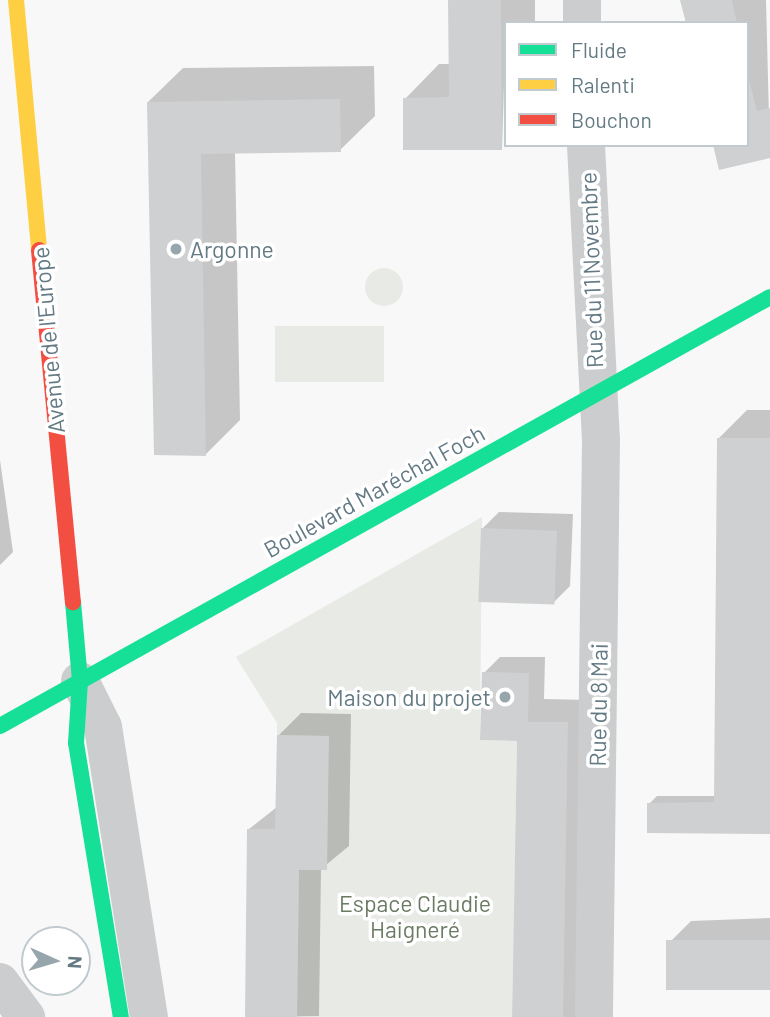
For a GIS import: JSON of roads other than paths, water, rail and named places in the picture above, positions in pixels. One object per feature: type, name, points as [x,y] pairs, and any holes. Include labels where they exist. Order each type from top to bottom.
[{"type":"street","name":"Avenue de l'Europe","points":[[16,0],[80,681],[76,743],[121,1017]]},
{"type":"street","points":[[582,0],[582,21]]},
{"type":"street","name":"Rue du 11 Novembre","points":[[586,147],[597,394]]},
{"type":"street","name":"Boulevard Maréchal Foch","points":[[0,726],[770,297]]},
{"type":"street","name":"Rue du 8 Mai","points":[[594,1017],[597,394]]},
{"type":"street","name":"Avenue de l'Europe","points":[[80,681],[103,727],[149,1017]]},
{"type":"street","points":[[0,982],[26,1017]]},
{"type":"place","name":"Argonne","points":[[176,249]]},
{"type":"place","name":"Maison du projet","points":[[505,697]]},
{"type":"park label","name":"Espace Claudie Haigneré","points":[[415,916]]}]
